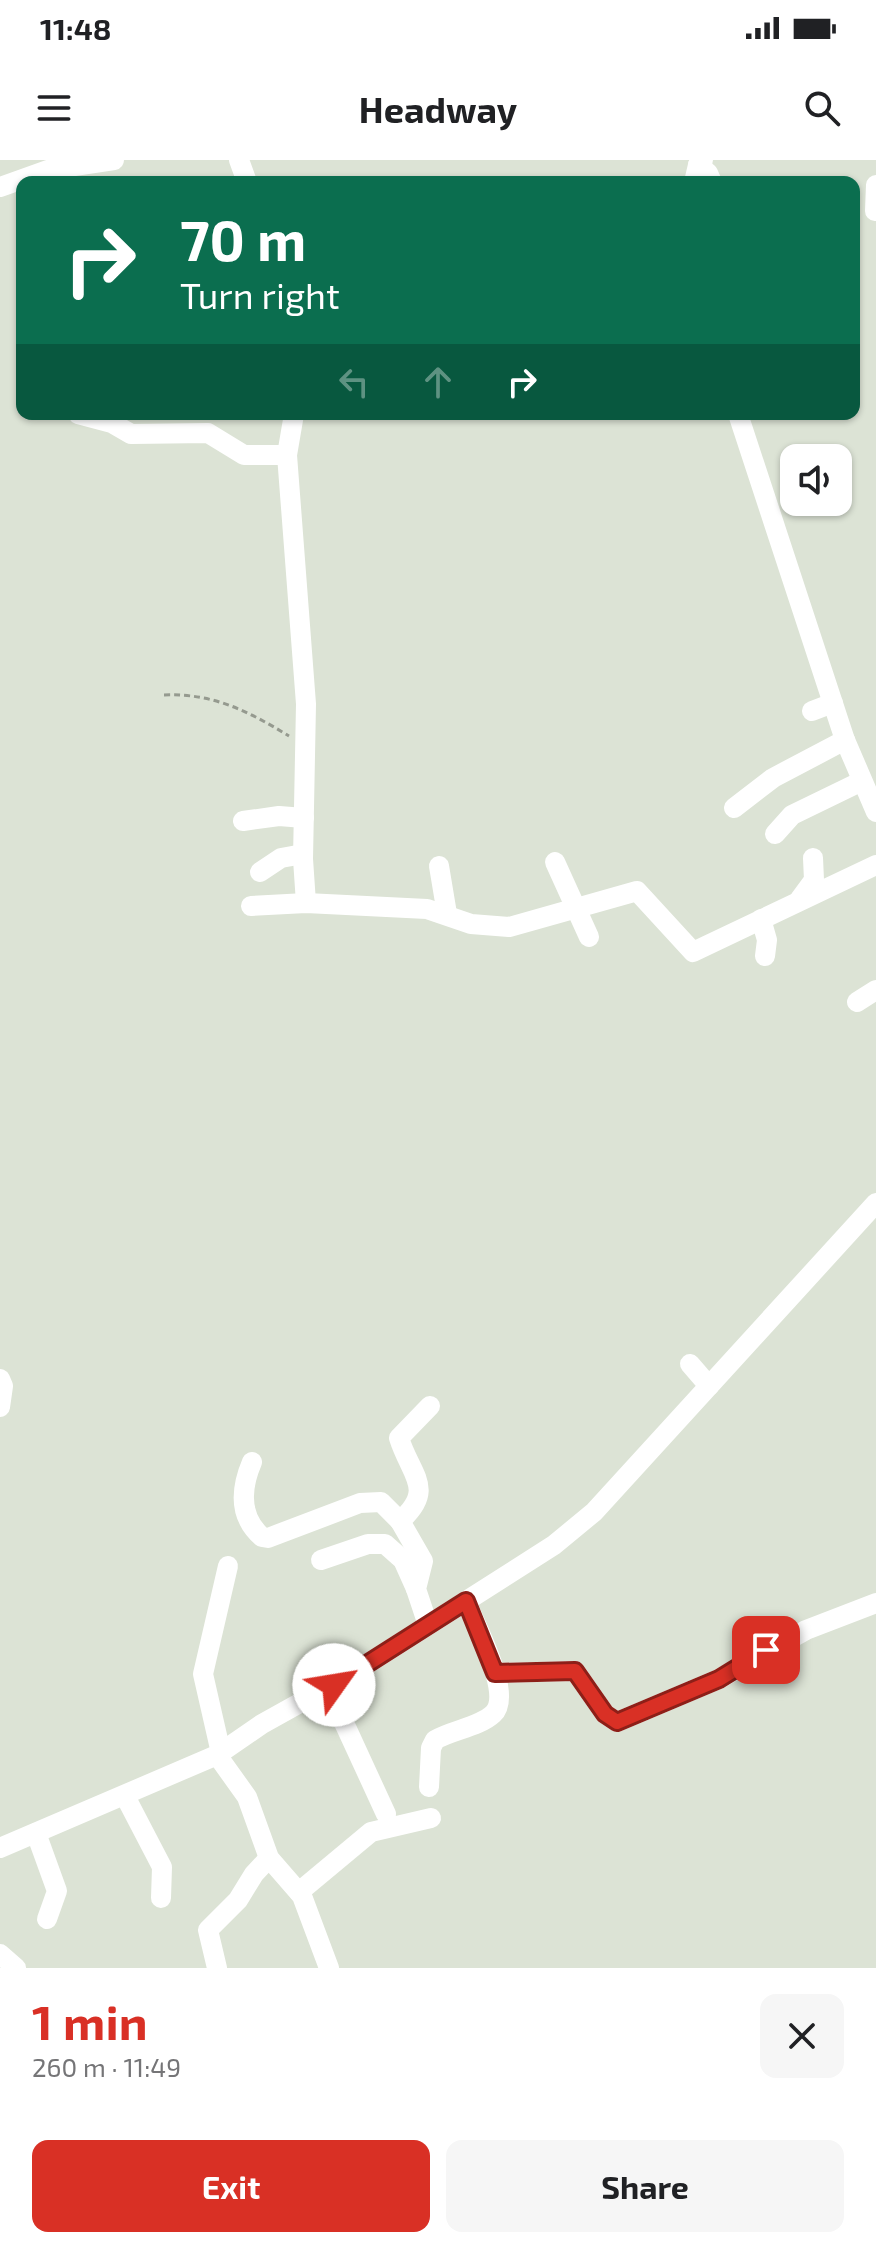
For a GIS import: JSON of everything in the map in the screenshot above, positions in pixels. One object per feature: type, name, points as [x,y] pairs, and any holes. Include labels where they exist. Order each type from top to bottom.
[{"type":"street","points":[[31,176],[48,170],[114,160]]},
{"type":"street","points":[[875,211],[876,185]]},
{"type":"street","points":[[101,420],[131,434],[208,433],[244,455],[287,455]]},
{"type":"street","points":[[293,420],[287,455],[306,746],[303,854],[306,903]]},
{"type":"street","points":[[740,420],[845,740],[876,812]]},
{"type":"street","points":[[812,711],[833,703]]},
{"type":"street","points":[[734,808],[773,778],[845,740]]},
{"type":"street","points":[[775,834],[792,815],[862,781]]},
{"type":"street","points":[[243,821],[279,816],[304,818]]},
{"type":"street","points":[[260,872],[281,858],[303,854]]},
{"type":"street","points":[[800,899],[814,880],[813,858]]},
{"type":"street","points":[[555,862],[589,937]]},
{"type":"street","points":[[251,906],[306,903],[427,909],[471,924],[509,927],[637,891],[693,952],[876,865]]},
{"type":"street","points":[[439,866],[447,914]]},
{"type":"street","points":[[761,919],[767,940],[765,956]]},
{"type":"street","points":[[857,1002],[876,990]]},
{"type":"street","points":[[0,1848],[219,1754],[262,1724],[328,1688],[575,1530],[876,1203]]},
{"type":"street","points":[[690,1364],[709,1386]]},
{"type":"street","points":[[0,1379],[3,1386],[0,1407]]},
{"type":"street","points":[[400,1521],[416,1507],[420,1491],[399,1438],[430,1406]]},
{"type":"street","points":[[252,1462],[242,1492],[243,1506],[262,1537],[268,1538],[372,1501],[381,1502],[400,1521],[423,1561],[416,1589]]},
{"type":"street","points":[[321,1560],[368,1544],[385,1544],[403,1560],[428,1625]]},
{"type":"street","points":[[228,1566],[203,1674],[219,1754],[247,1797],[269,1858],[299,1892],[329,1968]]},
{"type":"street","points":[[429,1787],[431,1748],[435,1740],[496,1712],[501,1701],[495,1673],[466,1601]]},
{"type":"street","points":[[495,1673],[575,1671],[605,1714],[617,1722],[719,1679],[806,1630],[876,1603]]},
{"type":"street","points":[[328,1688],[386,1814]]},
{"type":"street","points":[[125,1796],[162,1867],[161,1898]]},
{"type":"street","points":[[299,1892],[371,1832],[431,1818]]},
{"type":"street","points":[[36,1833],[57,1891],[47,1919]]},
{"type":"street","points":[[217,1968],[208,1930],[238,1900],[269,1858]]},
{"type":"street","points":[[0,1954],[16,1968]]},
{"type":"path","points":[[164,695],[194,694],[217,699],[252,713],[306,746]]},
{"type":"route","points":[[334,1685],[466,1601],[495,1673],[575,1671],[605,1714],[617,1722],[719,1679],[766,1650]]}]
